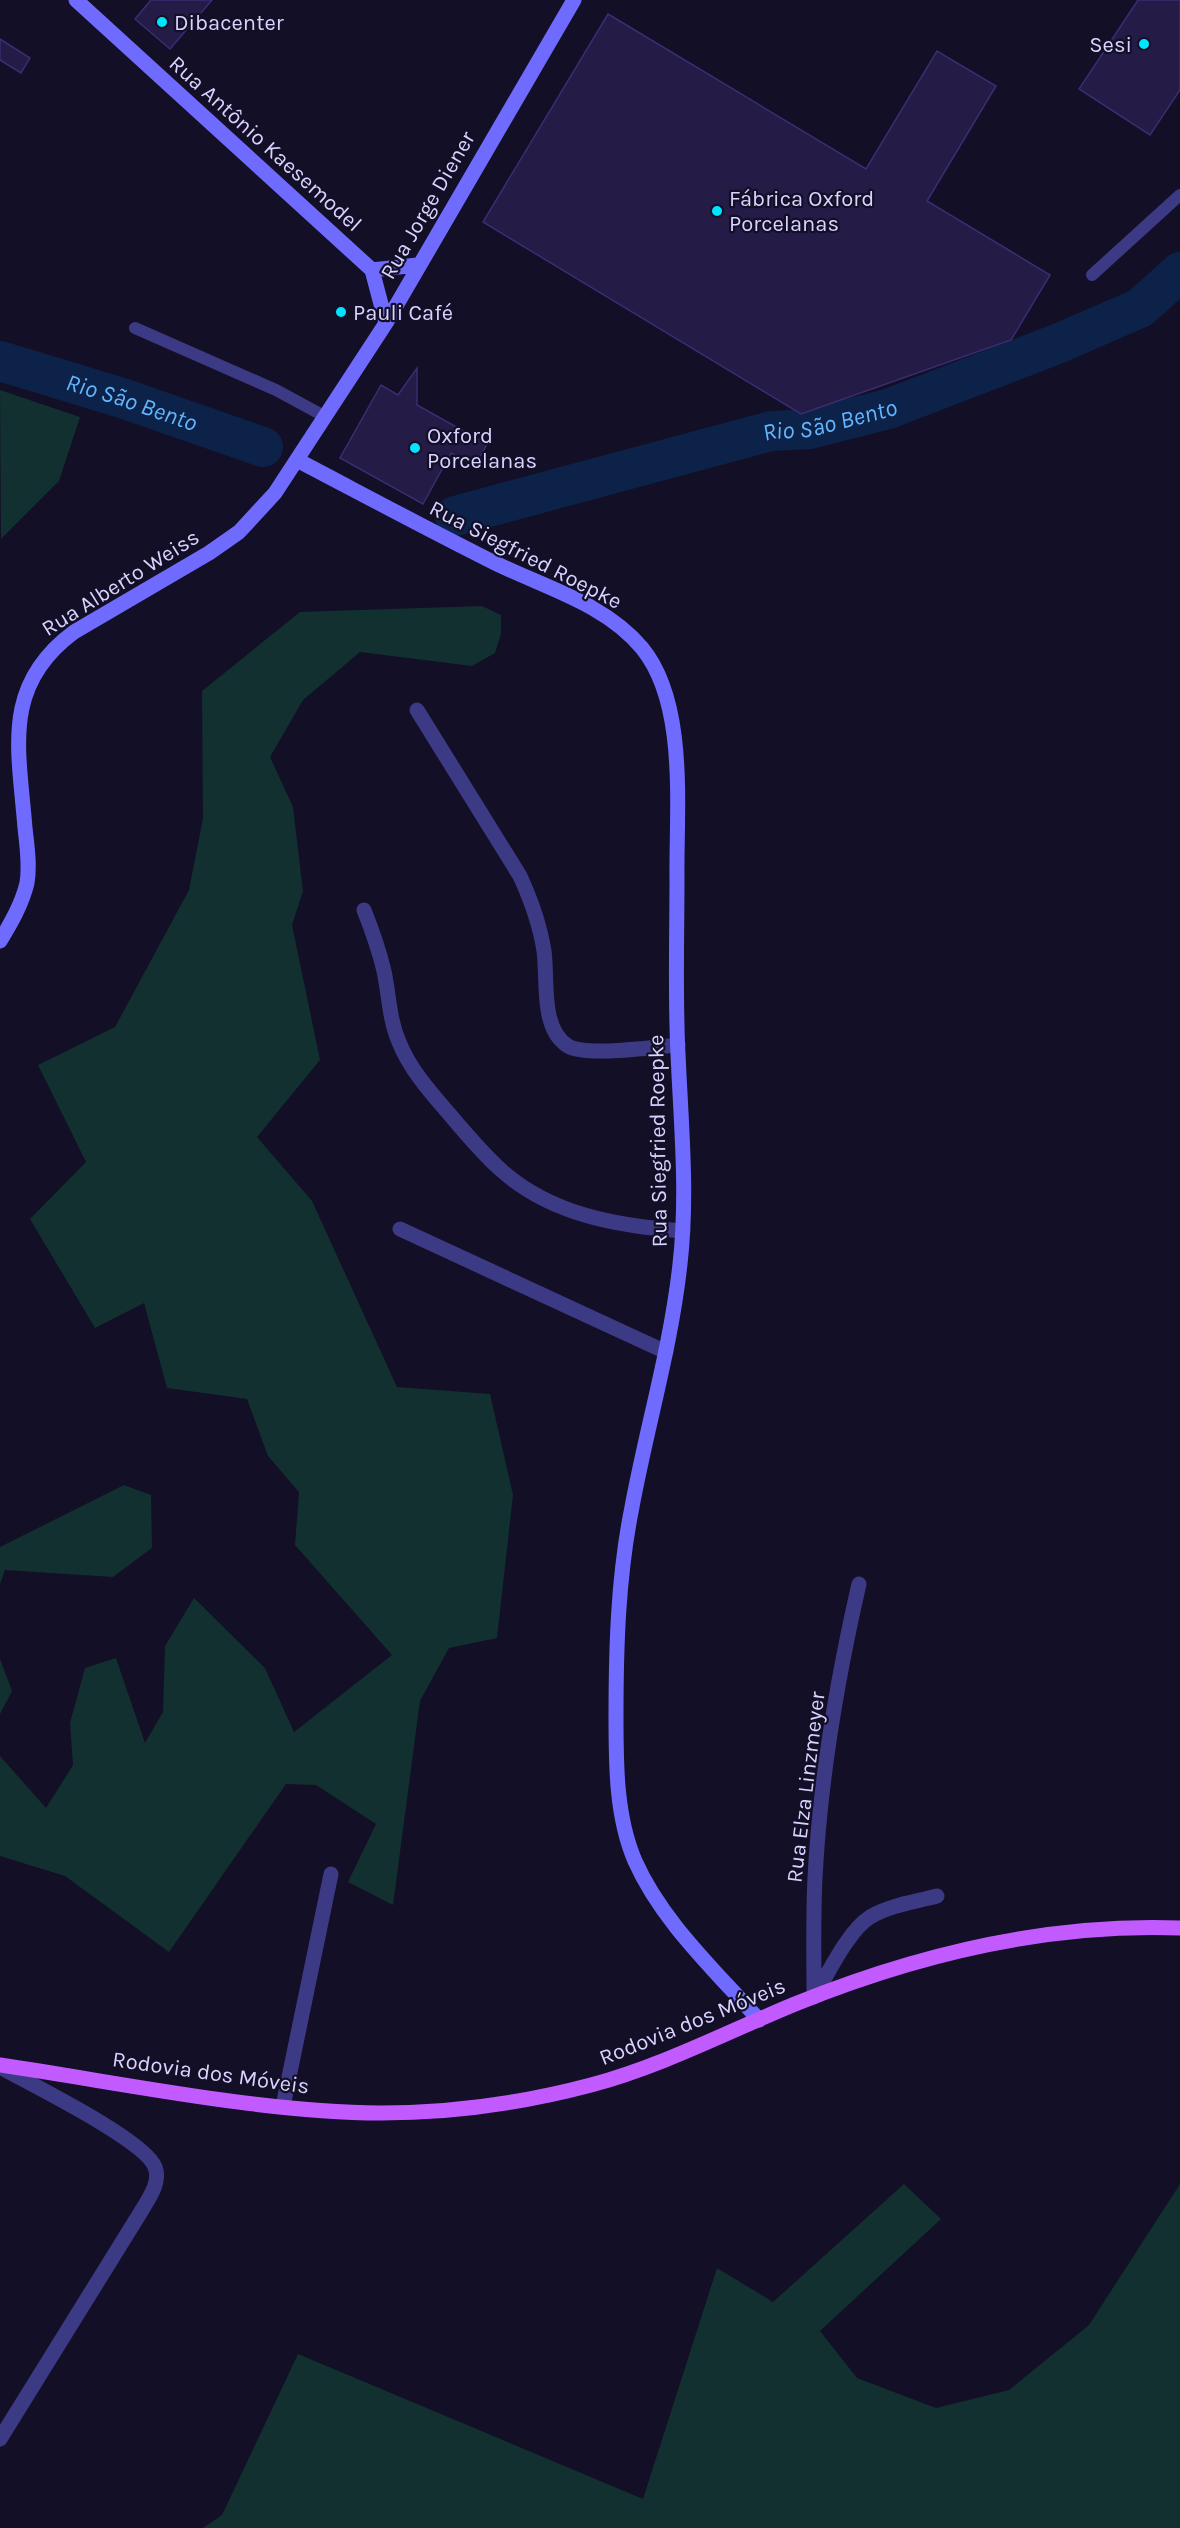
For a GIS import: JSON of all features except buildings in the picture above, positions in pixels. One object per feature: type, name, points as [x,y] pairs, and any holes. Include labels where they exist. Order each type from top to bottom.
[{"type":"main road","name":"Rodovia dos Móveis","points":[[0,2066],[283,2106],[380,2113],[435,2111],[527,2099],[634,2072],[814,1997],[916,1962],[1020,1937],[1101,1928],[1180,1928]]},
{"type":"street","name":"Rua Antônio Kaesemodel","points":[[76,0],[372,270]]},
{"type":"street","name":"Rua Jorge Diener","points":[[297,460],[386,323],[417,265],[574,0]]},
{"type":"street","points":[[386,323],[372,270],[417,265]]},
{"type":"street","name":"Rua Alberto Weiss","points":[[0,941],[20,905],[27,882],[28,860],[18,738],[20,712],[28,686],[38,666],[53,648],[74,632],[210,553],[239,532],[264,507],[297,460]]},
{"type":"street","name":"Rua Siegfried Roepke","points":[[297,460],[454,543],[601,613],[626,631],[648,657],[658,672],[667,696],[675,756],[678,1045],[683,1231],[675,1311],[631,1509],[622,1564],[616,1670],[617,1783],[624,1824],[634,1859],[651,1891],[677,1925],[759,2020]]},
{"type":"street","points":[[417,710],[520,876],[528,895],[543,951],[550,1020],[555,1034],[568,1046],[583,1050],[678,1045]]},
{"type":"street","points":[[364,910],[384,970],[393,1024],[399,1043],[420,1079],[483,1153],[516,1182],[574,1212],[629,1226],[683,1231]]},
{"type":"street","points":[[400,1229],[666,1352]]},
{"type":"street","name":"Rua Elza Linzmeyer","points":[[814,1997],[815,1878],[822,1795],[840,1676],[859,1584]]},
{"type":"street","points":[[283,2106],[331,1874]]},
{"type":"street","points":[[814,1997],[857,1928],[868,1918],[885,1910],[937,1896]]},
{"type":"street","points":[[0,2066],[138,2147],[149,2157],[156,2168],[154,2187],[142,2210],[0,2439]]},
{"type":"lane","points":[[1092,275],[1180,195]]},
{"type":"lane","points":[[135,328],[276,390],[324,416]]},
{"type":"green space","points":[[0,390],[80,417],[59,481],[1,539]]},
{"type":"green space","points":[[482,606],[501,615],[501,634],[495,653],[472,666],[360,652],[303,700],[270,757],[293,807],[303,891],[292,925],[320,1060],[257,1137],[312,1201],[397,1387],[490,1394],[513,1495],[497,1638],[449,1648],[420,1701],[393,1905],[348,1882],[376,1824],[316,1785],[286,1784],[169,1952],[65,1876],[0,1856],[0,1756],[46,1808],[73,1765],[70,1723],[85,1668],[116,1658],[145,1743],[163,1712],[165,1646],[194,1598],[265,1668],[294,1732],[392,1655],[295,1545],[299,1492],[268,1456],[247,1399],[167,1388],[144,1303],[95,1328],[30,1219],[86,1162],[38,1065],[115,1027],[189,890],[203,818],[202,691],[300,612]]},
{"type":"green space","points":[[124,1485],[151,1495],[152,1548],[113,1577],[5,1570],[0,1584],[0,1547]]},
{"type":"green space","points":[[0,1659],[12,1691],[0,1714]]},
{"type":"green space","points":[[904,2184],[941,2219],[820,2331],[857,2378],[936,2408],[1009,2390],[1089,2325],[1180,2184],[1180,2528],[203,2528],[222,2515],[298,2354],[643,2499],[717,2268],[773,2302]]},
{"type":"waterway","name":"Rio São Bento","points":[[455,516],[771,431],[809,429],[888,409],[1057,344],[1140,308],[1180,272]]},
{"type":"waterway","name":"Rio São Bento","points":[[0,361],[122,398],[263,447]]},
{"type":"place","name":"Dibacenter","points":[[162,22]]},
{"type":"place","name":"Sesi","points":[[1144,44]]},
{"type":"place","name":"Fábrica Oxford Porcelanas","points":[[717,211]]},
{"type":"place","name":"Pauli Café","points":[[341,312]]},
{"type":"place","name":"Oxford Porcelanas","points":[[415,448]]}]
